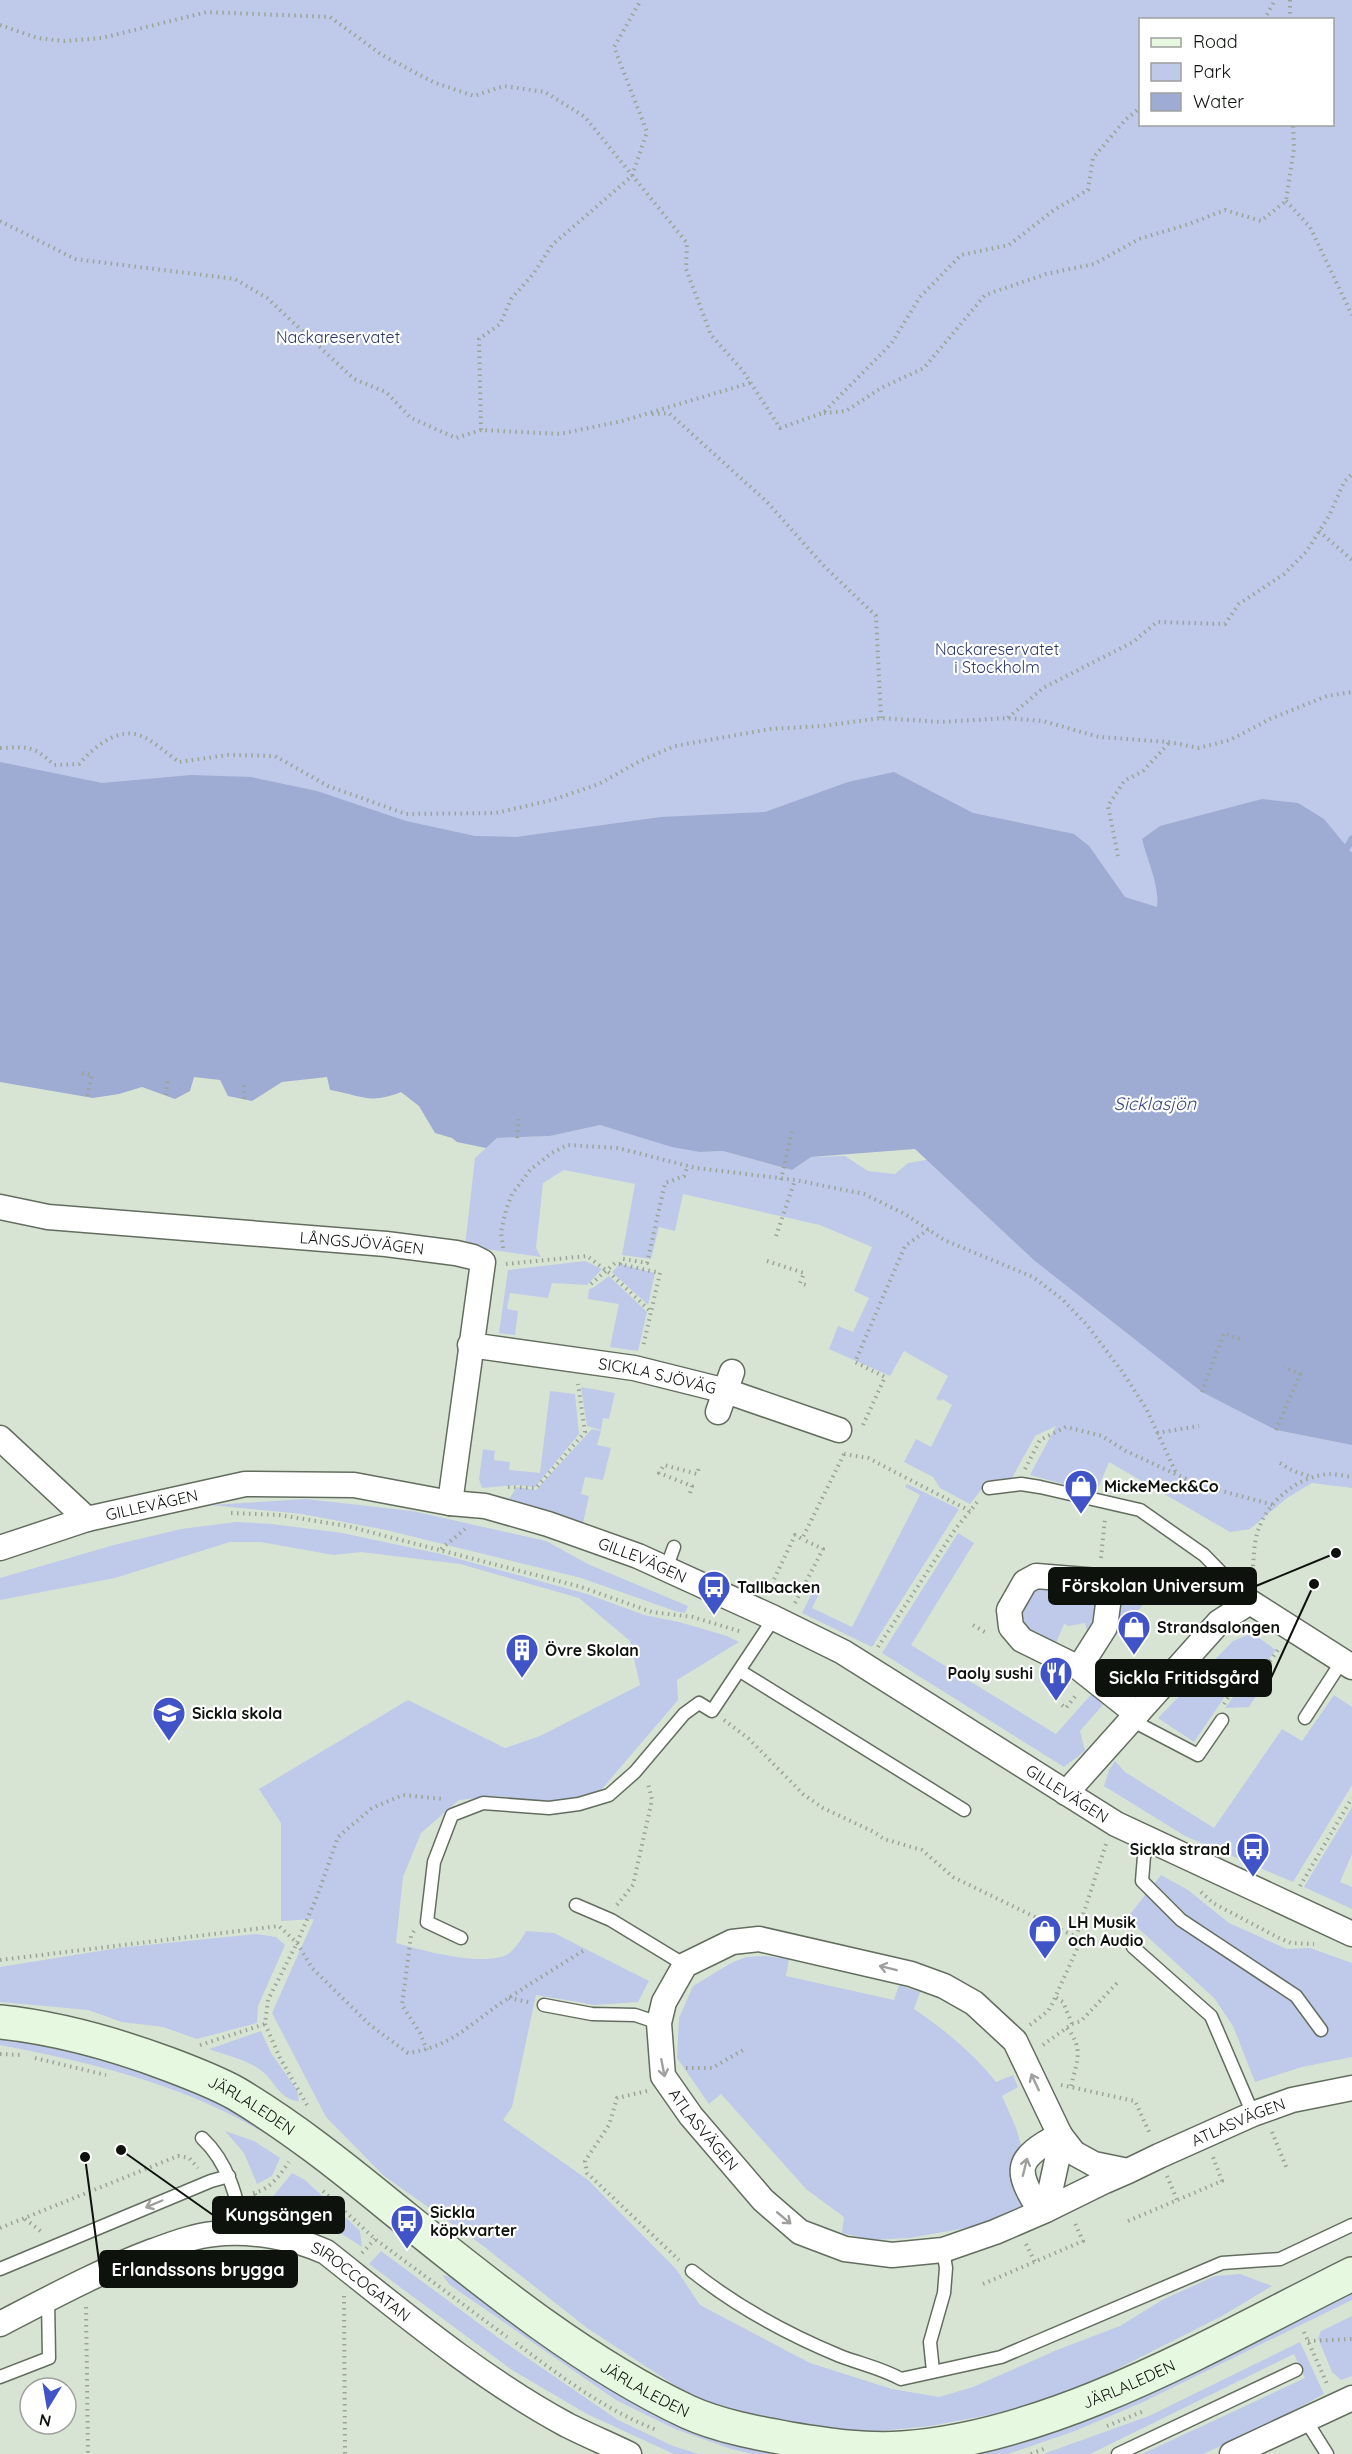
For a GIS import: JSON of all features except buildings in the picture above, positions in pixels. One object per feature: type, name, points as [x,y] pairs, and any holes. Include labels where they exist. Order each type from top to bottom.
[{"type":"main road","name":"JÄRLALEDEN","points":[[0,2022],[116,2045],[204,2077],[236,2094],[298,2156],[622,2377],[692,2414],[762,2434],[836,2446],[903,2448],[973,2437],[1059,2413],[1158,2371],[1352,2274]]},
{"type":"street","name":"LÅNGSJÖVÄGEN","points":[[0,1207],[48,1217],[386,1244],[473,1257],[483,1262],[450,1503]]},
{"type":"street","name":"SICKLA SJÖVÄG","points":[[470,1345],[634,1368],[726,1392],[845,1439]]},
{"type":"street","points":[[0,1438],[87,1519]]},
{"type":"street","name":"GILLEVÄGEN","points":[[0,1548],[87,1519],[245,1484],[354,1485],[450,1503],[485,1506],[548,1524],[638,1556],[670,1558],[773,1617],[843,1652],[1116,1824],[1148,1849],[1352,1934]]},
{"type":"street","points":[[1079,1668],[1105,1627],[1110,1597],[1098,1581],[1036,1576],[1025,1582],[1009,1610],[1011,1627],[1022,1640],[1079,1668],[1134,1717]]},
{"type":"street","points":[[1066,1793],[1219,1622],[1250,1602],[1347,1664]]},
{"type":"street","points":[[685,1965],[732,1942],[759,1939],[911,1974],[944,1986],[974,2003],[1015,2041],[1060,2135],[1074,2153],[1094,2164],[1128,2171]]},
{"type":"street","name":"ATLASVÄGEN","points":[[685,1965],[664,2002],[659,2023],[663,2076],[691,2116],[763,2200],[800,2232],[845,2249],[892,2255],[943,2250],[995,2232],[1128,2171],[1262,2122],[1292,2100],[1352,2088]]},
{"type":"street","points":[[1043,2211],[1057,2160],[1060,2135]]},
{"type":"street","name":"SIROCCOGATAN","points":[[0,2324],[79,2283],[123,2263],[182,2241],[214,2234],[245,2234],[306,2243],[326,2252],[445,2345],[505,2386],[566,2424],[629,2454]]},
{"type":"street","points":[[1232,2454],[1352,2398]]},
{"type":"lane","points":[[989,1488],[1020,1484],[1140,1510],[1204,1555],[1250,1602]]},
{"type":"lane","points":[[461,1938],[427,1922],[434,1862],[452,1815],[483,1803],[549,1808],[579,1804],[609,1795],[635,1772],[684,1713],[699,1703],[712,1710],[740,1671],[773,1617]]},
{"type":"lane","points":[[1305,1718],[1347,1664]]},
{"type":"lane","points":[[740,1671],[964,1810]]},
{"type":"lane","points":[[1134,1717],[1198,1755],[1222,1720]]},
{"type":"lane","points":[[1148,1849],[1142,1881],[1181,1920],[1296,1996],[1321,2030]]},
{"type":"lane","points":[[576,1905],[611,1920],[685,1965]]},
{"type":"lane","points":[[1132,1947],[1211,2016],[1262,2122]]},
{"type":"lane","points":[[544,2005],[592,2014],[635,2015],[659,2023]]},
{"type":"lane","points":[[202,2138],[212,2148],[229,2176],[245,2234]]},
{"type":"lane","points":[[0,2270],[211,2181],[229,2176]]},
{"type":"lane","points":[[692,2271],[717,2292],[780,2329],[842,2356],[883,2369],[901,2379],[1000,2357],[1222,2263],[1280,2259],[1352,2225]]},
{"type":"lane","points":[[933,2371],[930,2342],[944,2293],[946,2268],[943,2250]]},
{"type":"lane","points":[[0,2377],[49,2358],[48,2300]]},
{"type":"lane","points":[[1118,2454],[1296,2370]]},
{"type":"lane","points":[[1305,2420],[1327,2454]]},
{"type":"path","points":[[481,430],[479,339],[500,324],[511,299],[534,273],[552,245],[632,176],[647,132],[614,47],[641,0]]},
{"type":"path","points":[[1290,0],[1290,18]]},
{"type":"path","points":[[1265,18],[1273,1]]},
{"type":"path","points":[[0,25],[37,38],[64,41],[102,38],[207,12],[330,16],[382,55],[433,82],[474,96],[504,86],[546,92],[585,117],[687,243],[686,269],[711,335],[743,371],[780,428],[823,413],[846,411],[881,388],[924,368],[985,295],[1046,274],[1094,264],[1139,239],[1226,210],[1261,221],[1286,201],[1294,148],[1293,126]]},
{"type":"path","points":[[823,413],[891,344],[920,297],[961,255],[1009,245],[1054,210],[1088,190],[1093,158],[1125,120],[1139,109]]},
{"type":"path","points":[[1286,201],[1310,227],[1352,315]]},
{"type":"path","points":[[0,221],[75,259],[235,279],[267,298],[354,379],[386,392],[411,418],[456,438],[481,430],[560,434],[644,415],[750,383]]},
{"type":"path","points":[[644,415],[669,413],[766,502],[824,566],[876,616],[881,718]]},
{"type":"path","points":[[1007,718],[1043,688],[1133,642],[1156,622],[1225,624],[1239,604],[1284,574],[1306,552],[1344,482],[1352,474]]},
{"type":"path","points":[[1319,531],[1352,560]]},
{"type":"path","points":[[0,748],[38,749],[54,765],[79,764],[93,748],[124,734],[137,734],[179,762],[228,755],[275,756],[328,786],[406,814],[496,813],[552,800],[599,784],[639,761],[675,746],[770,729],[822,726],[881,718],[942,722],[1007,718],[1043,721],[1099,737],[1170,742],[1198,747],[1230,740],[1270,719],[1327,696],[1352,692]]},
{"type":"path","points":[[1118,856],[1108,806],[1124,781],[1143,771],[1170,742]]},
{"type":"path","points":[[82,1073],[92,1075],[87,1098]]},
{"type":"path","points":[[166,1095],[168,1079]]},
{"type":"path","points":[[244,1084],[244,1099]]},
{"type":"path","points":[[517,1138],[519,1119]]},
{"type":"path","points":[[781,1180],[792,1131]]},
{"type":"path","points":[[503,1248],[501,1232],[512,1194],[531,1169],[567,1145],[618,1148],[688,1165],[781,1180],[795,1180],[864,1194],[905,1214],[944,1240],[1033,1277],[1062,1299],[1087,1325],[1121,1370],[1146,1408],[1178,1475]]},
{"type":"path","points":[[621,1264],[622,1258],[647,1263],[665,1184],[684,1176],[688,1165]]},
{"type":"path","points":[[776,1236],[795,1180]]},
{"type":"path","points":[[863,1433],[863,1423],[885,1377],[855,1362],[905,1246],[929,1229]]},
{"type":"path","points":[[504,1264],[587,1256],[607,1271],[651,1312]]},
{"type":"path","points":[[767,1261],[804,1273],[800,1283],[806,1285]]},
{"type":"path","points":[[591,1284],[615,1263],[660,1273],[640,1358]]},
{"type":"path","points":[[1202,1392],[1224,1333],[1242,1340]]},
{"type":"path","points":[[1276,1430],[1300,1374],[1284,1367]]},
{"type":"path","points":[[506,1487],[536,1488],[585,1432],[578,1383]]},
{"type":"path","points":[[1157,1433],[1199,1426]]},
{"type":"path","points":[[1020,1484],[1020,1479],[1040,1440],[1066,1427],[1102,1436],[1126,1451],[1197,1484],[1273,1505]]},
{"type":"path","points":[[802,1539],[844,1454],[845,1439]]},
{"type":"path","points":[[1280,1463],[1293,1471],[1313,1477]]},
{"type":"path","points":[[690,1493],[692,1486],[659,1473],[664,1465],[697,1474],[700,1465]]},
{"type":"path","points":[[890,1469],[970,1511]]},
{"type":"path","points":[[1250,1602],[1258,1529],[1273,1505],[1282,1494],[1307,1478],[1329,1474],[1352,1477]]},
{"type":"path","points":[[874,1654],[956,1528],[989,1488]]},
{"type":"path","points":[[1098,1581],[1107,1502]]},
{"type":"path","points":[[221,1513],[279,1515],[347,1526],[578,1586],[652,1612],[693,1617],[773,1617]]},
{"type":"path","points":[[441,1550],[467,1527]]},
{"type":"path","points":[[795,1535],[823,1549],[773,1617],[795,1535]]},
{"type":"path","points":[[1222,1720],[1222,1708],[1229,1696],[1263,1671],[1270,1673]]},
{"type":"path","points":[[712,1710],[749,1739],[803,1794],[824,1808],[884,1839],[922,1850],[953,1877],[1076,1937],[1079,1942],[1078,1947],[1048,2011],[1026,2028]]},
{"type":"path","points":[[236,2197],[262,2191],[276,2181],[298,2156],[316,2124],[265,2024],[268,2000],[297,1943],[318,1894],[338,1836],[372,1808],[403,1796],[483,1803]]},
{"type":"path","points":[[1294,1894],[1352,1798]]},
{"type":"path","points":[[618,1905],[633,1885],[652,1800]]},
{"type":"path","points":[[1076,1937],[1107,1838],[1148,1849]]},
{"type":"path","points":[[1194,1884],[1213,1903],[1278,1938],[1291,1943],[1323,1945]]},
{"type":"path","points":[[427,2050],[420,2033],[402,2006],[411,1936],[428,1906]]},
{"type":"path","points":[[0,1960],[279,1926],[297,1943],[312,1968],[370,2025],[408,2053],[427,2050],[454,2038],[497,2006],[586,1949]]},
{"type":"path","points":[[1040,2048],[1072,2024],[1082,2021],[1117,1983]]},
{"type":"path","points":[[1055,1997],[1063,2002],[1072,2024]]},
{"type":"path","points":[[1066,2028],[1076,2039],[1078,2046],[1071,2087]]},
{"type":"path","points":[[677,2071],[684,2068],[712,2068],[743,2050]]},
{"type":"path","points":[[0,2054],[26,2056],[114,2077]]},
{"type":"path","points":[[1060,2085],[1136,2101],[1151,2136]]},
{"type":"path","points":[[651,2090],[617,2098],[609,2125],[585,2161],[587,2173],[692,2271]]},
{"type":"path","points":[[1262,2122],[1287,2169]]},
{"type":"path","points":[[1128,2221],[1222,2181],[1212,2153]]},
{"type":"path","points":[[0,2228],[178,2156],[189,2158],[211,2181]]},
{"type":"path","points":[[1165,2173],[1177,2200]]},
{"type":"path","points":[[316,2184],[375,2240],[552,2370],[634,2422],[666,2434]]},
{"type":"path","points":[[983,2284],[1083,2241],[1071,2215]]},
{"type":"path","points":[[24,2218],[58,2244]]},
{"type":"path","points":[[1022,2236],[1035,2262]]},
{"type":"path","points":[[345,2454],[344,2287],[347,2268],[375,2240]]},
{"type":"path","points":[[79,2283],[86,2305],[88,2454]]},
{"type":"path","points":[[1304,2332],[1324,2375]]},
{"type":"path","points":[[1308,2341],[1352,2339]]},
{"type":"green space","points":[[0,0],[1352,0],[1352,1196],[0,909]]},
{"type":"green space","points":[[600,1125],[700,1152],[723,1151],[792,1170],[811,1157],[845,1156],[868,1171],[895,1174],[908,1163],[937,1158],[1276,1430],[1352,1445],[1352,1488],[1312,1483],[1287,1498],[1250,1529],[1230,1532],[1109,1462],[1096,1493],[1030,1475],[1056,1426],[1035,1436],[1012,1478],[988,1481],[970,1504],[940,1488],[933,1477],[904,1462],[916,1439],[931,1447],[952,1405],[942,1399],[941,1401],[936,1399],[948,1376],[904,1351],[890,1376],[829,1349],[838,1326],[853,1332],[869,1298],[854,1291],[872,1247],[820,1225],[683,1194],[675,1231],[659,1227],[651,1259],[622,1255],[635,1184],[564,1170],[543,1183],[536,1248],[541,1257],[465,1246],[475,1158],[497,1138],[550,1136]]},
{"type":"green space","points":[[585,1261],[602,1269],[587,1285],[552,1283],[548,1298],[510,1293],[507,1309],[518,1311],[515,1335],[499,1333],[508,1270]]},
{"type":"green space","points":[[620,1264],[655,1273],[648,1305],[612,1272]]},
{"type":"green space","points":[[609,1276],[647,1312],[638,1351],[610,1347],[619,1304],[588,1299],[589,1289]]},
{"type":"green space","points":[[581,1387],[615,1393],[609,1419],[603,1418],[601,1430],[587,1426]]},
{"type":"green space","points":[[550,1391],[575,1394],[579,1434],[535,1487],[516,1485],[482,1488],[479,1479],[483,1449],[495,1451],[494,1460],[510,1462],[509,1470],[540,1473]]},
{"type":"green space","points":[[592,1429],[601,1431],[597,1445],[611,1448],[603,1480],[585,1477],[581,1494],[589,1496],[583,1523],[509,1499],[517,1487],[536,1490]]},
{"type":"green space","points":[[907,1484],[959,1509],[872,1647],[802,1613],[814,1589],[820,1592],[812,1608],[852,1627],[920,1495],[905,1487]]},
{"type":"green space","points":[[306,1499],[412,1511],[546,1541],[590,1565],[688,1606],[685,1613],[675,1611],[581,1578],[386,1530],[302,1514],[210,1505]]},
{"type":"green space","points":[[236,1522],[342,1533],[441,1554],[587,1594],[644,1615],[679,1622],[727,1636],[739,1642],[677,1680],[678,1700],[601,1790],[566,1803],[498,1796],[459,1800],[421,1833],[403,1877],[396,1943],[448,1956],[489,1959],[509,1953],[516,1947],[526,1931],[554,1933],[649,1981],[638,2002],[595,2005],[536,1995],[512,2107],[503,2120],[588,2180],[676,2269],[700,2305],[810,2363],[892,2389],[939,2397],[973,2387],[1057,2350],[1120,2326],[1162,2300],[1215,2276],[1240,2274],[1272,2286],[1222,2316],[1048,2404],[930,2426],[858,2433],[752,2419],[685,2392],[587,2328],[482,2245],[384,2176],[326,2117],[272,2013],[314,1919],[281,1921],[281,1823],[259,1789],[408,1700],[505,1748],[540,1736],[640,1685],[630,1641],[579,1598],[460,1564],[361,1552],[334,1555],[260,1542],[230,1542],[115,1578],[0,1600],[0,1578],[114,1545],[181,1529]]},
{"type":"green space","points":[[958,1533],[974,1543],[911,1645],[1056,1734],[1096,1689],[1108,1699],[1080,1731],[1085,1751],[1064,1767],[882,1653]]},
{"type":"green space","points":[[1058,1583],[1100,1595],[1096,1621],[1089,1630],[1085,1623],[1069,1626],[1064,1624],[1056,1643],[1048,1646],[1023,1631],[1020,1605],[1031,1589]]},
{"type":"green space","points":[[1148,1586],[1156,1589],[1121,1631],[1111,1623],[1117,1609],[1134,1591]]},
{"type":"green space","points":[[1252,1633],[1276,1650],[1259,1672],[1226,1695],[1194,1742],[1158,1718],[1233,1641]]},
{"type":"green space","points":[[1265,1672],[1269,1676],[1249,1707],[1225,1708],[1234,1696]]},
{"type":"green space","points":[[1334,1695],[1352,1707],[1352,1785],[1293,1882],[1185,1836],[1104,1786],[1109,1770],[1115,1761],[1125,1772],[1214,1828],[1282,1729],[1302,1741]]},
{"type":"green space","points":[[1352,1807],[1352,1854],[1340,1882],[1352,1887],[1352,1909],[1304,1887]]},
{"type":"green space","points":[[1161,1875],[1188,1890],[1229,1923],[1287,1949],[1310,1948],[1352,1963],[1352,2057],[1302,2067],[1255,2082],[1233,2026],[1214,1998],[1127,1918]]},
{"type":"green space","points":[[256,1934],[276,1937],[285,1945],[258,2006],[257,2023],[197,2039],[163,2027],[122,2022],[88,2010],[0,2002],[0,1967],[118,1948]]},
{"type":"green space","points":[[765,1956],[789,1959],[786,1976],[894,2000],[899,1985],[920,1992],[914,2009],[958,2042],[996,2082],[1013,2075],[1018,2087],[1002,2096],[1021,2145],[1013,2162],[1011,2176],[1014,2190],[1022,2207],[994,2223],[910,2238],[871,2240],[842,2233],[844,2217],[806,2189],[721,2094],[709,2104],[677,2058],[679,2018],[693,1986],[731,1963],[746,1957]]},
{"type":"green space","points":[[261,2031],[271,2053],[297,2090],[299,2101],[287,2098],[268,2076],[257,2068],[209,2049]]},
{"type":"green space","points":[[0,2039],[76,2053],[150,2073],[222,2102],[256,2120],[289,2140],[290,2150],[258,2129],[188,2095],[114,2071],[0,2045]]},
{"type":"green space","points":[[225,2131],[254,2141],[280,2158],[272,2176],[257,2184],[244,2153]]},
{"type":"green space","points":[[292,2173],[305,2180],[360,2231],[362,2247],[318,2220],[271,2199]]},
{"type":"green space","points":[[381,2251],[504,2342],[618,2420],[673,2446],[699,2454],[674,2454],[587,2414],[512,2370],[369,2264]]},
{"type":"green space","points":[[442,2275],[459,2279],[789,2454],[753,2454],[731,2449],[675,2429],[616,2400],[450,2285]]},
{"type":"green space","points":[[1352,2291],[1352,2300],[1141,2403],[1075,2431],[1008,2454],[951,2454]]},
{"type":"green space","points":[[1352,2316],[1352,2376],[1341,2380],[1332,2372],[1318,2338],[1321,2331]]},
{"type":"green space","points":[[1300,2342],[1324,2394],[1261,2428],[1203,2454],[1142,2454],[1305,2378],[1294,2354],[1090,2454],[1043,2454],[1149,2416]]},
{"type":"water","name":"Sicklasjön","points":[[0,762],[102,783],[191,775],[251,777],[317,791],[406,821],[475,836],[516,837],[661,817],[765,812],[848,782],[894,772],[973,813],[1074,834],[1089,846],[1125,897],[1157,907],[1155,882],[1142,839],[1160,826],[1262,799],[1298,803],[1324,819],[1352,853],[1352,1445],[1276,1430],[1202,1392],[1035,1261],[915,1149],[811,1157],[792,1170],[723,1151],[700,1152],[672,1147],[600,1125],[550,1136],[497,1138],[486,1148],[457,1142],[452,1138],[435,1133],[419,1106],[401,1092],[381,1098],[358,1096],[330,1090],[327,1077],[282,1082],[252,1101],[228,1096],[220,1080],[194,1077],[190,1091],[175,1099],[142,1087],[93,1098],[0,1082]]},
{"type":"waterway","points":[[1348,846],[1352,839]]},
{"type":"place","name":"MickeMeck&Co","points":[[1081,1515]]},
{"type":"place","name":"Förskolan Universum","points":[[1336,1553]]},
{"type":"place","name":"Sickla Fritidsgård","points":[[1314,1584]]},
{"type":"place","name":"Tallbacken","points":[[714,1616]]},
{"type":"place","name":"Strandsalongen","points":[[1134,1656]]},
{"type":"place","name":"Övre Skolan","points":[[522,1679]]},
{"type":"place","name":"Paoly sushi","points":[[1056,1702]]},
{"type":"place","name":"Sickla skola","points":[[169,1742]]},
{"type":"place","name":"Sickla strand","points":[[1253,1878]]},
{"type":"place","name":"LH Musik och Audio","points":[[1045,1960]]},
{"type":"place","name":"Kungsängen","points":[[121,2150]]},
{"type":"place","name":"Erlandssons brygga","points":[[85,2157]]},
{"type":"place","name":"Sickla köpkvarter","points":[[407,2250]]},
{"type":"park label","name":"Nackareservatet","points":[[338,337]]},
{"type":"park label","name":"Nackareservatet i Stockholm","points":[[997,658]]}]
